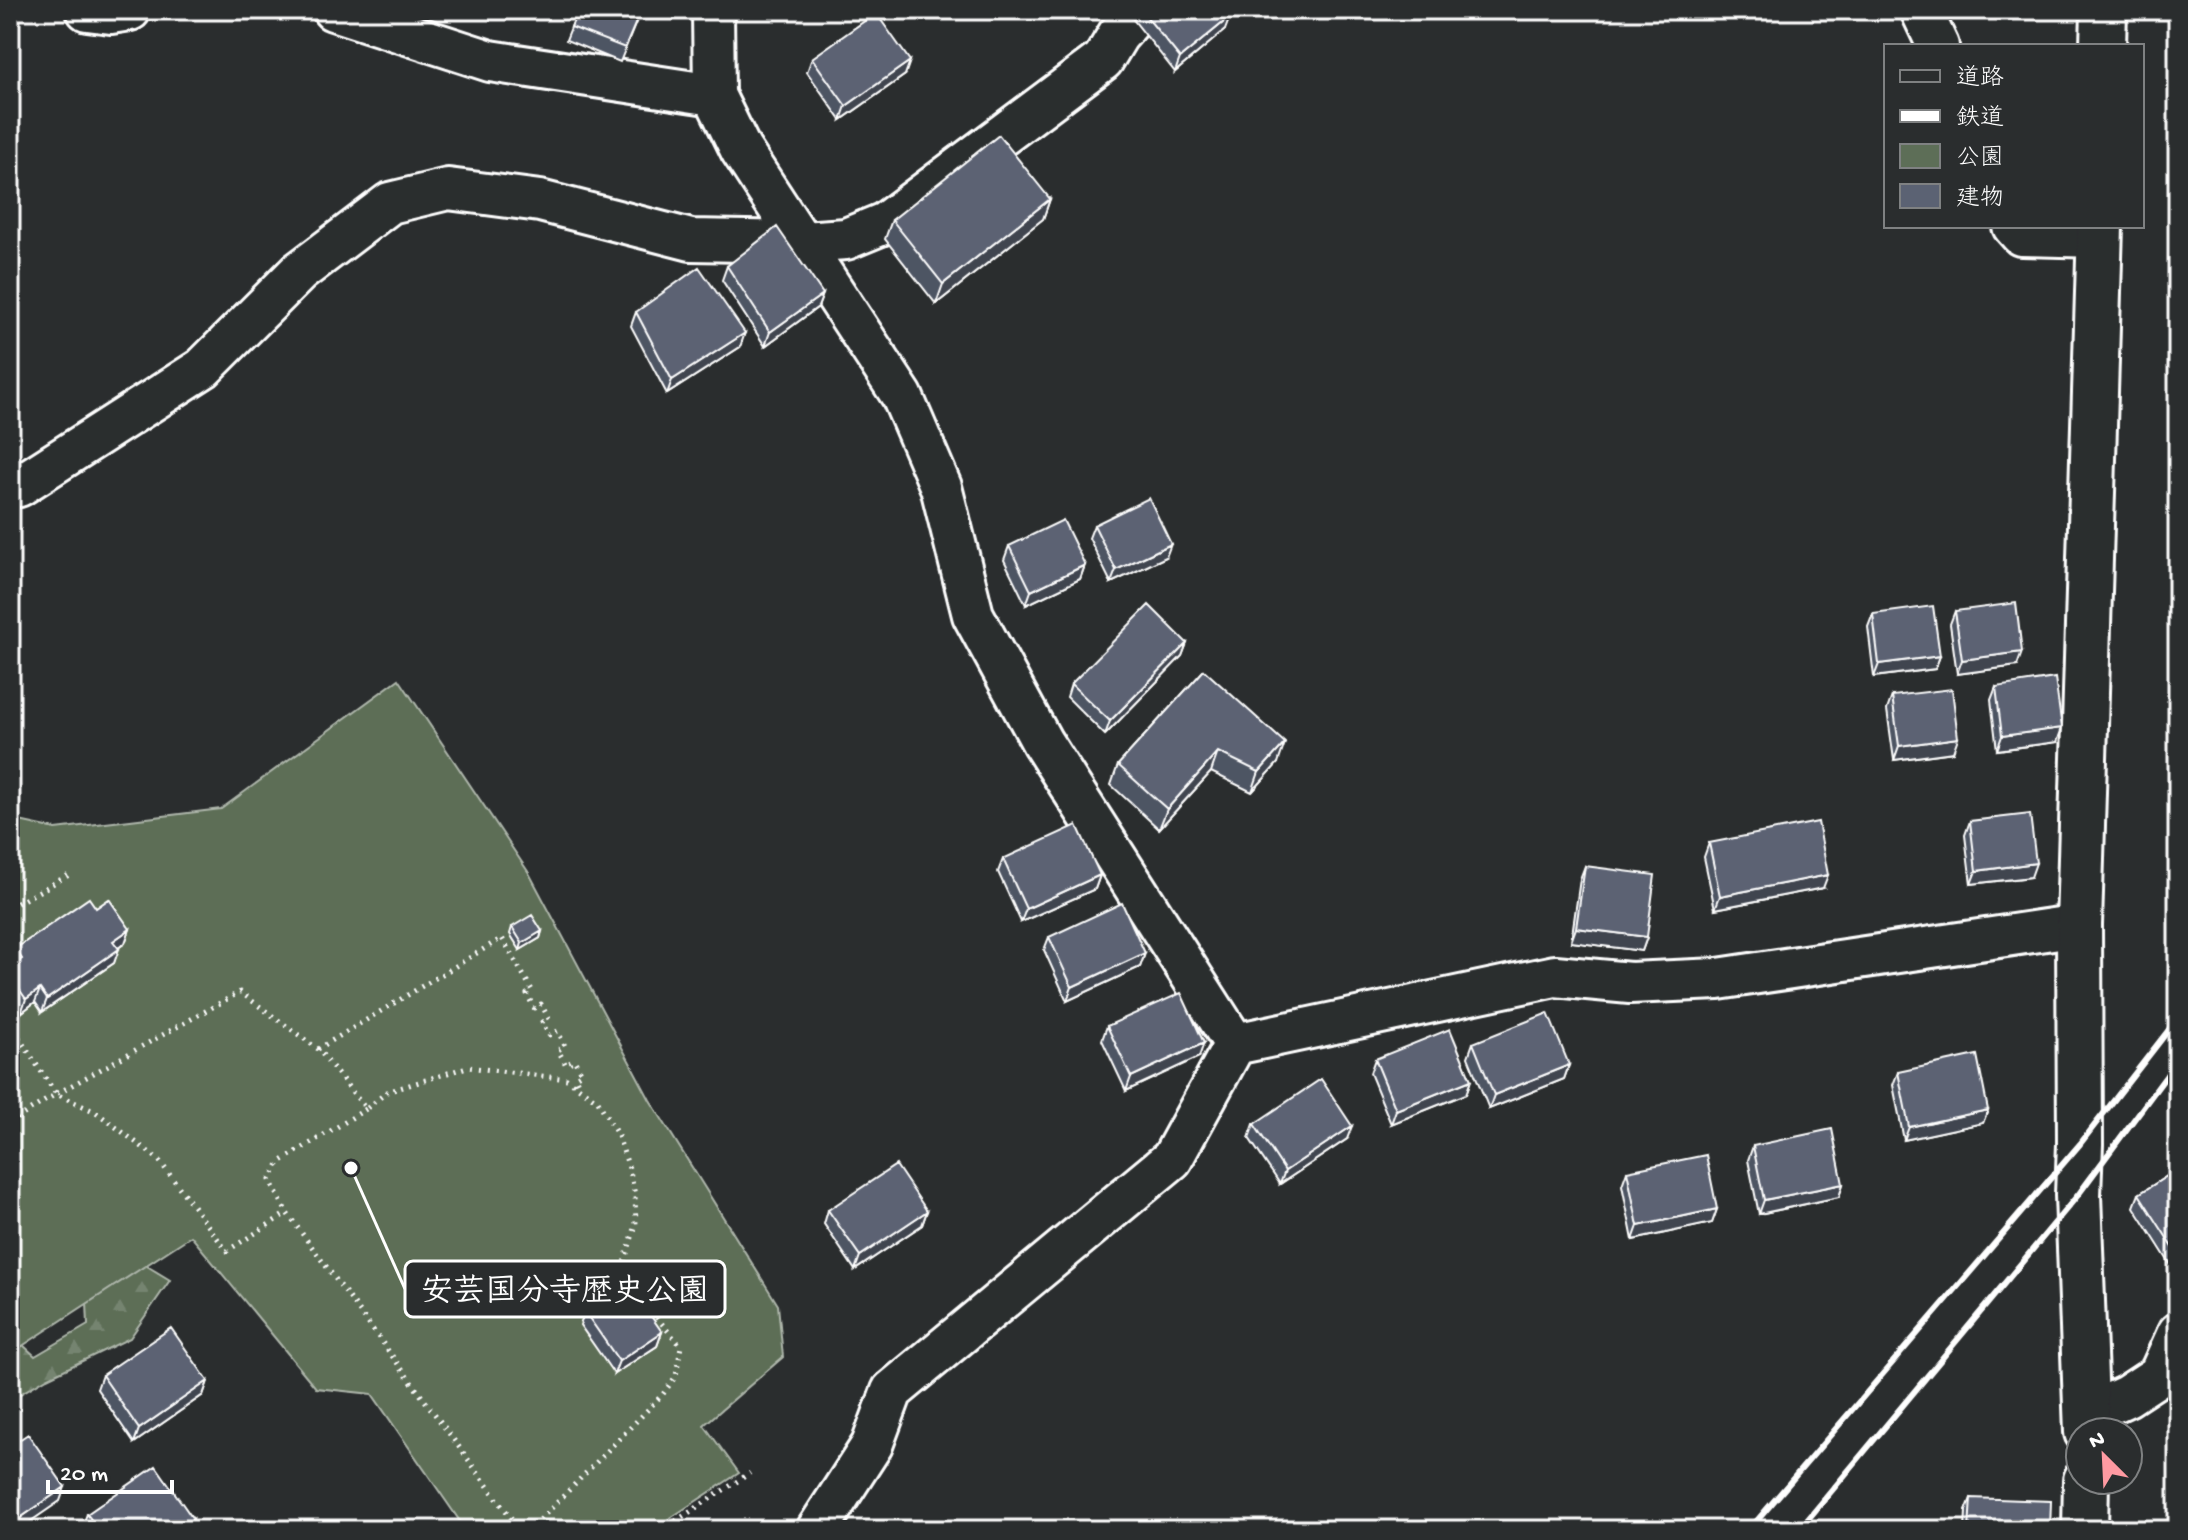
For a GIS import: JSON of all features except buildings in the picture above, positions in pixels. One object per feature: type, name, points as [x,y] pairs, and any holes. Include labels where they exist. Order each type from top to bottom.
[{"type":"street","points":[[87,10],[111,13],[130,10]]},
{"type":"street","points":[[333,10],[490,61],[714,95]]},
{"type":"street","points":[[713,10],[714,95],[741,150],[902,396],[941,487],[973,615],[1042,742],[1235,1044]]},
{"type":"street","points":[[19,486],[203,368],[299,272],[390,203],[448,189],[540,201],[691,240],[802,242],[846,239],[885,223],[1103,60],[1118,35],[1140,10]]},
{"type":"street","points":[[1921,10],[1937,44]]},
{"type":"street","points":[[2103,44],[2104,10]]},
{"type":"street","points":[[2015,228],[2021,235],[2100,231],[2079,925],[2078,1195],[2087,1416]]},
{"type":"street","points":[[817,1530],[872,1445],[892,1391],[1172,1159],[1235,1044],[1555,976],[1630,983],[1718,979],[2079,925]]},
{"type":"street","points":[[2097,1416],[2159,1375],[2178,1333]]},
{"type":"street","points":[[2085,1530],[2086,1496]]},
{"type":"path","points":[[10,907],[69,875]]},
{"type":"path","points":[[318,1049],[502,938],[532,990],[527,994],[534,1008],[541,1004],[549,1019],[542,1022],[549,1035],[558,1031],[565,1046],[558,1050],[566,1065],[574,1060],[582,1073],[575,1077],[581,1089]]},
{"type":"path","points":[[10,1123],[56,1094],[240,992],[318,1049],[366,1109]]},
{"type":"path","points":[[10,1024],[56,1094],[96,1112],[158,1159],[227,1251],[287,1213]]},
{"type":"path","points":[[520,1530],[287,1213],[270,1180],[280,1162],[366,1109],[387,1092],[467,1067],[567,1079],[598,1101],[618,1136],[635,1195],[636,1225],[620,1275],[681,1346],[676,1376],[663,1394],[530,1530]]},
{"type":"path","points":[[662,1530],[750,1473]]},
{"type":"green space","points":[[399,679],[529,873],[650,1100],[778,1305],[783,1357],[704,1425],[739,1473],[652,1530],[466,1530],[372,1394],[316,1388],[191,1236],[10,1354],[10,819],[56,829],[221,809]]},
{"type":"green space","points":[[137,1260],[170,1280],[130,1338],[47,1378],[10,1400],[10,1333],[35,1356],[88,1325],[86,1279]]},
{"type":"railway","points":[[1749,1530],[2080,1144],[2178,1018]]},
{"type":"railway","points":[[1799,1530],[2078,1195],[2178,1060]]},
{"type":"place","name":"安芸国分寺歴史公園","points":[[351,1168]]}]
